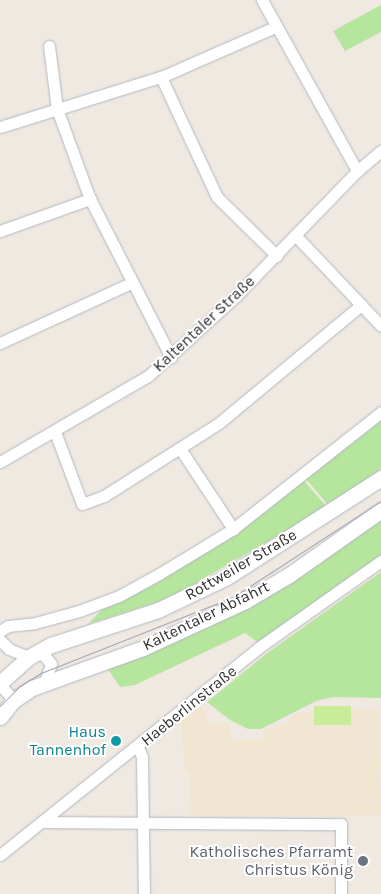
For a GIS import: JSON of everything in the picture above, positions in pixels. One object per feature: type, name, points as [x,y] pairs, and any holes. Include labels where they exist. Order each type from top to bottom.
[{"type":"main road","name":"Rottweiler Straße","points":[[0,684],[32,655],[193,595],[228,577],[381,478]]},
{"type":"main road","name":"Kaltentaler Abfahrt","points":[[44,684],[143,648],[246,601],[381,510]]},
{"type":"main road","points":[[0,717],[14,700],[44,684]]},
{"type":"street","points":[[262,0],[275,27],[357,171]]},
{"type":"street","points":[[0,127],[161,77],[275,27]]},
{"type":"street","points":[[48,46],[57,110],[90,199],[131,283],[171,357]]},
{"type":"street","points":[[161,77],[217,196],[277,256]]},
{"type":"street","name":"Kaltentaler Straße","points":[[0,462],[56,432],[148,376],[171,357],[277,256],[357,171],[381,151]]},
{"type":"street","points":[[0,231],[90,199]]},
{"type":"street","points":[[295,235],[381,326]]},
{"type":"street","points":[[0,343],[131,283]]},
{"type":"street","points":[[56,432],[82,504],[104,496],[181,450],[219,423],[361,305]]},
{"type":"street","points":[[0,631],[8,626],[56,618],[119,596],[233,529],[381,412]]},
{"type":"street","points":[[181,450],[233,529]]},
{"type":"street","name":"Haeberlinstraße","points":[[0,855],[138,747],[258,648],[381,562]]},
{"type":"street","points":[[0,640],[8,649],[44,656],[51,664],[44,684]]},
{"type":"street","name":"Rottweiler Straße","points":[[0,684],[14,700]]},
{"type":"street","points":[[138,747],[142,756],[144,894]]},
{"type":"street","points":[[42,822],[341,824],[341,894]]},
{"type":"shaded area","points":[[202,704],[208,723],[230,723],[231,740],[263,739],[263,730],[285,723],[288,725],[288,719],[300,712],[314,712],[314,707],[379,709],[381,815],[189,816],[190,772],[185,772],[181,720]]},
{"type":"green space","points":[[381,5],[381,32],[345,51],[333,31]]},
{"type":"green space","points":[[381,418],[381,469],[329,506],[306,479]]},
{"type":"green space","points":[[304,481],[327,507],[170,598],[88,624],[107,604],[254,518]]},
{"type":"green space","points":[[381,520],[381,557],[260,644],[245,633],[135,685],[120,687],[107,668],[270,593]]},
{"type":"green space","points":[[381,572],[381,698],[333,697],[316,701],[261,729],[248,729],[230,720],[207,702],[266,654]]},
{"type":"green space","points":[[314,706],[351,706],[351,725],[314,725]]},
{"type":"tram line","points":[[0,706],[20,686],[41,673],[233,597],[381,501]]},
{"type":"place","name":"Haus Tannenhof","points":[[116,741]]},
{"type":"place","name":"Katholisches Pfarramt Christus König","points":[[363,861]]}]
